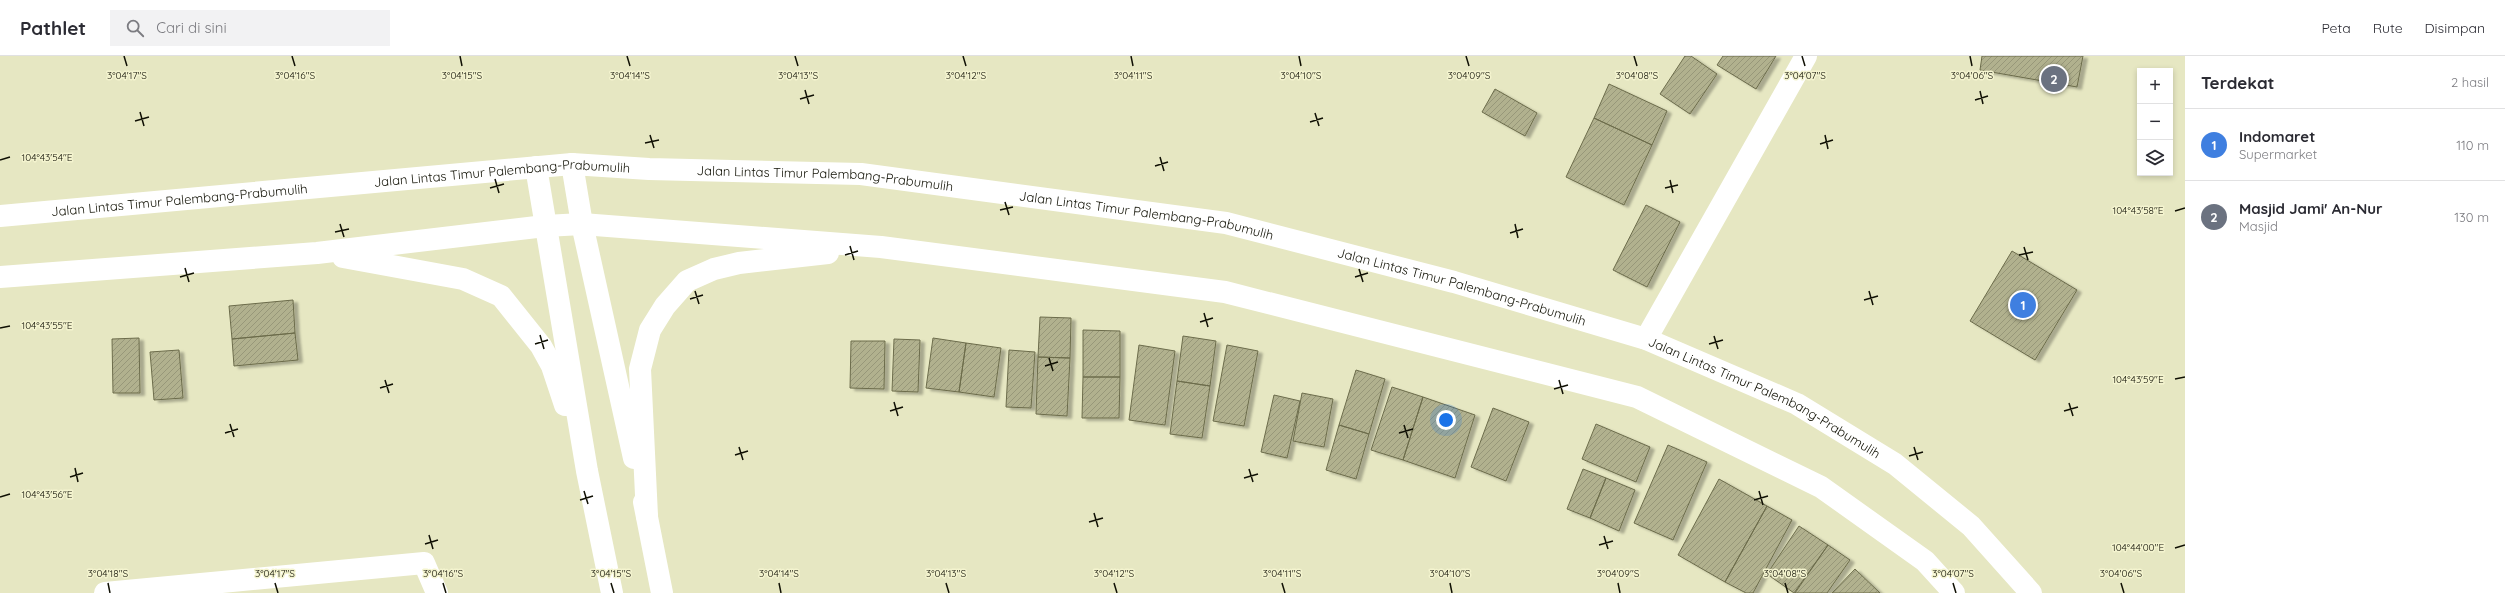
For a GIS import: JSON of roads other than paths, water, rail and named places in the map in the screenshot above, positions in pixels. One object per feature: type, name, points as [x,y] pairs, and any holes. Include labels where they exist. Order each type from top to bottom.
[{"type":"main road","points":[[1646,339],[1806,56]]},
{"type":"main road","points":[[572,164],[582,224],[647,516],[662,593]]},
{"type":"main road","name":"Jalan Lintas Timur Palembang-Prabumulih","points":[[0,216],[572,164],[649,169],[861,174],[1226,223],[1454,282],[1646,339],[1797,404],[1895,464],[1971,526],[2031,593]]},
{"type":"main road","points":[[536,167],[587,471],[612,593]]},
{"type":"main road","points":[[0,277],[316,253],[545,226],[582,224],[881,247],[1225,292],[1637,397],[1820,487],[1925,561],[1954,593]]},
{"type":"main road","points":[[647,516],[640,369],[650,330],[665,306],[687,281],[714,269],[739,263],[881,247]]},
{"type":"main road","points":[[316,253],[411,268],[463,279],[501,296],[541,346],[552,366],[587,471]]},
{"type":"main road","points":[[105,593],[424,563],[437,593]]},
{"type":"place","name":"Masjid Jami' An-Nur","points":[[2054,79]]},
{"type":"place","name":"Indomaret","points":[[2023,305]]}]
